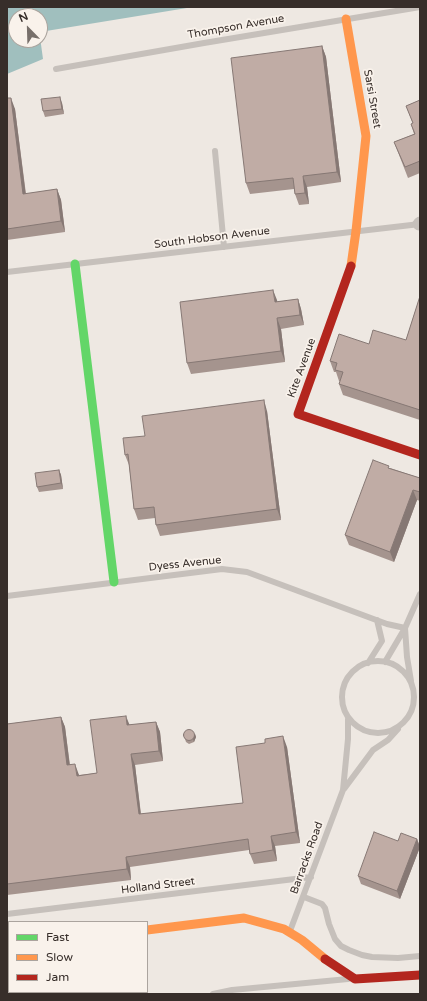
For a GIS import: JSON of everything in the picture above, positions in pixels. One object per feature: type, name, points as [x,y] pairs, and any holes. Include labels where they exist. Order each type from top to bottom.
[{"type":"street","name":"Sarsi Street","points":[[346,19],[366,136],[356,231]]},
{"type":"street","name":"Kite Avenue","points":[[356,231],[350,270],[298,414],[420,455]]},
{"type":"street","points":[[75,264],[114,582]]},
{"type":"street","points":[[148,930],[244,918],[290,932],[355,979],[420,975]]},
{"type":"lane","name":"Thompson Avenue","points":[[56,69],[211,41],[420,7]]},
{"type":"lane","points":[[215,151],[224,246]]},
{"type":"lane","name":"South Hobson Avenue","points":[[7,272],[420,224]]},
{"type":"lane","name":"Dyess Avenue","points":[[7,596],[222,569],[247,572],[387,624],[405,628]]},
{"type":"lane","points":[[385,662],[405,628],[420,594]]},
{"type":"lane","points":[[368,663],[382,641],[377,620]]},
{"type":"lane","points":[[405,628],[411,684]]},
{"type":"lane","points":[[343,790],[373,750],[388,740],[410,715],[414,703],[414,690],[409,679],[401,669],[390,663],[379,661],[368,663],[357,668],[349,676],[344,686],[342,697],[343,708],[348,719],[356,727],[367,732],[379,734],[392,731],[402,724]]},
{"type":"lane","points":[[343,790],[348,739],[348,719]]},
{"type":"lane","name":"Barracks Road","points":[[290,932],[343,790]]},
{"type":"lane","name":"Holland Street","points":[[7,914],[311,877]]},
{"type":"lane","points":[[304,897],[322,904],[328,914],[329,924],[335,939],[341,946],[362,955],[372,957],[398,958],[420,956]]},
{"type":"lane","points":[[213,994],[232,990],[355,979]]},
{"type":"water","points":[[7,7],[193,7],[48,31],[48,8],[8,8],[8,48],[42,48],[43,59],[7,74]]},
{"type":"building","points":[[322,46],[337,172],[303,176],[305,193],[295,194],[293,178],[246,183],[231,58]]},
{"type":"building","points":[[60,97],[62,109],[43,111],[41,99]]},
{"type":"building","points":[[7,98],[11,98],[23,194],[57,189],[61,221],[7,229]]},
{"type":"building","points":[[420,100],[420,161],[405,167],[394,142],[415,134],[411,124],[413,123],[406,106]]},
{"type":"building","points":[[273,290],[275,302],[298,299],[300,315],[277,318],[281,351],[187,363],[180,302]]},
{"type":"building","points":[[420,296],[420,410],[339,384],[343,372],[335,370],[337,363],[330,361],[339,334],[369,344],[373,330],[406,340]]},
{"type":"building","points":[[264,400],[277,509],[156,525],[154,507],[134,509],[128,454],[125,455],[123,438],[145,436],[142,416]]},
{"type":"building","points":[[373,460],[389,466],[388,468],[420,478],[420,492],[413,490],[390,552],[345,535]]},
{"type":"building","points":[[59,470],[61,483],[37,487],[35,473]]},
{"type":"building","points":[[126,716],[127,725],[156,722],[159,751],[131,754],[139,814],[243,803],[236,747],[265,743],[265,739],[283,736],[296,832],[271,836],[273,850],[250,854],[248,839],[126,857],[127,869],[7,884],[7,724],[61,717],[67,765],[75,764],[77,776],[97,773],[90,720]]},
{"type":"building","points":[[187,730],[191,730],[193,731],[193,739],[187,740],[184,737],[184,733]]},
{"type":"building","points":[[374,832],[398,841],[401,833],[417,839],[397,891],[358,876]]},
{"type":"traffic: fast","points":[[75,264],[114,582]]},
{"type":"traffic: slow","points":[[346,19],[366,136],[351,266]]},
{"type":"traffic: slow","points":[[148,930],[244,918],[284,929],[302,940],[325,959]]},
{"type":"traffic: jam","points":[[351,266],[298,414],[420,455]]},
{"type":"traffic: jam","points":[[325,959],[355,979],[420,975]]}]
